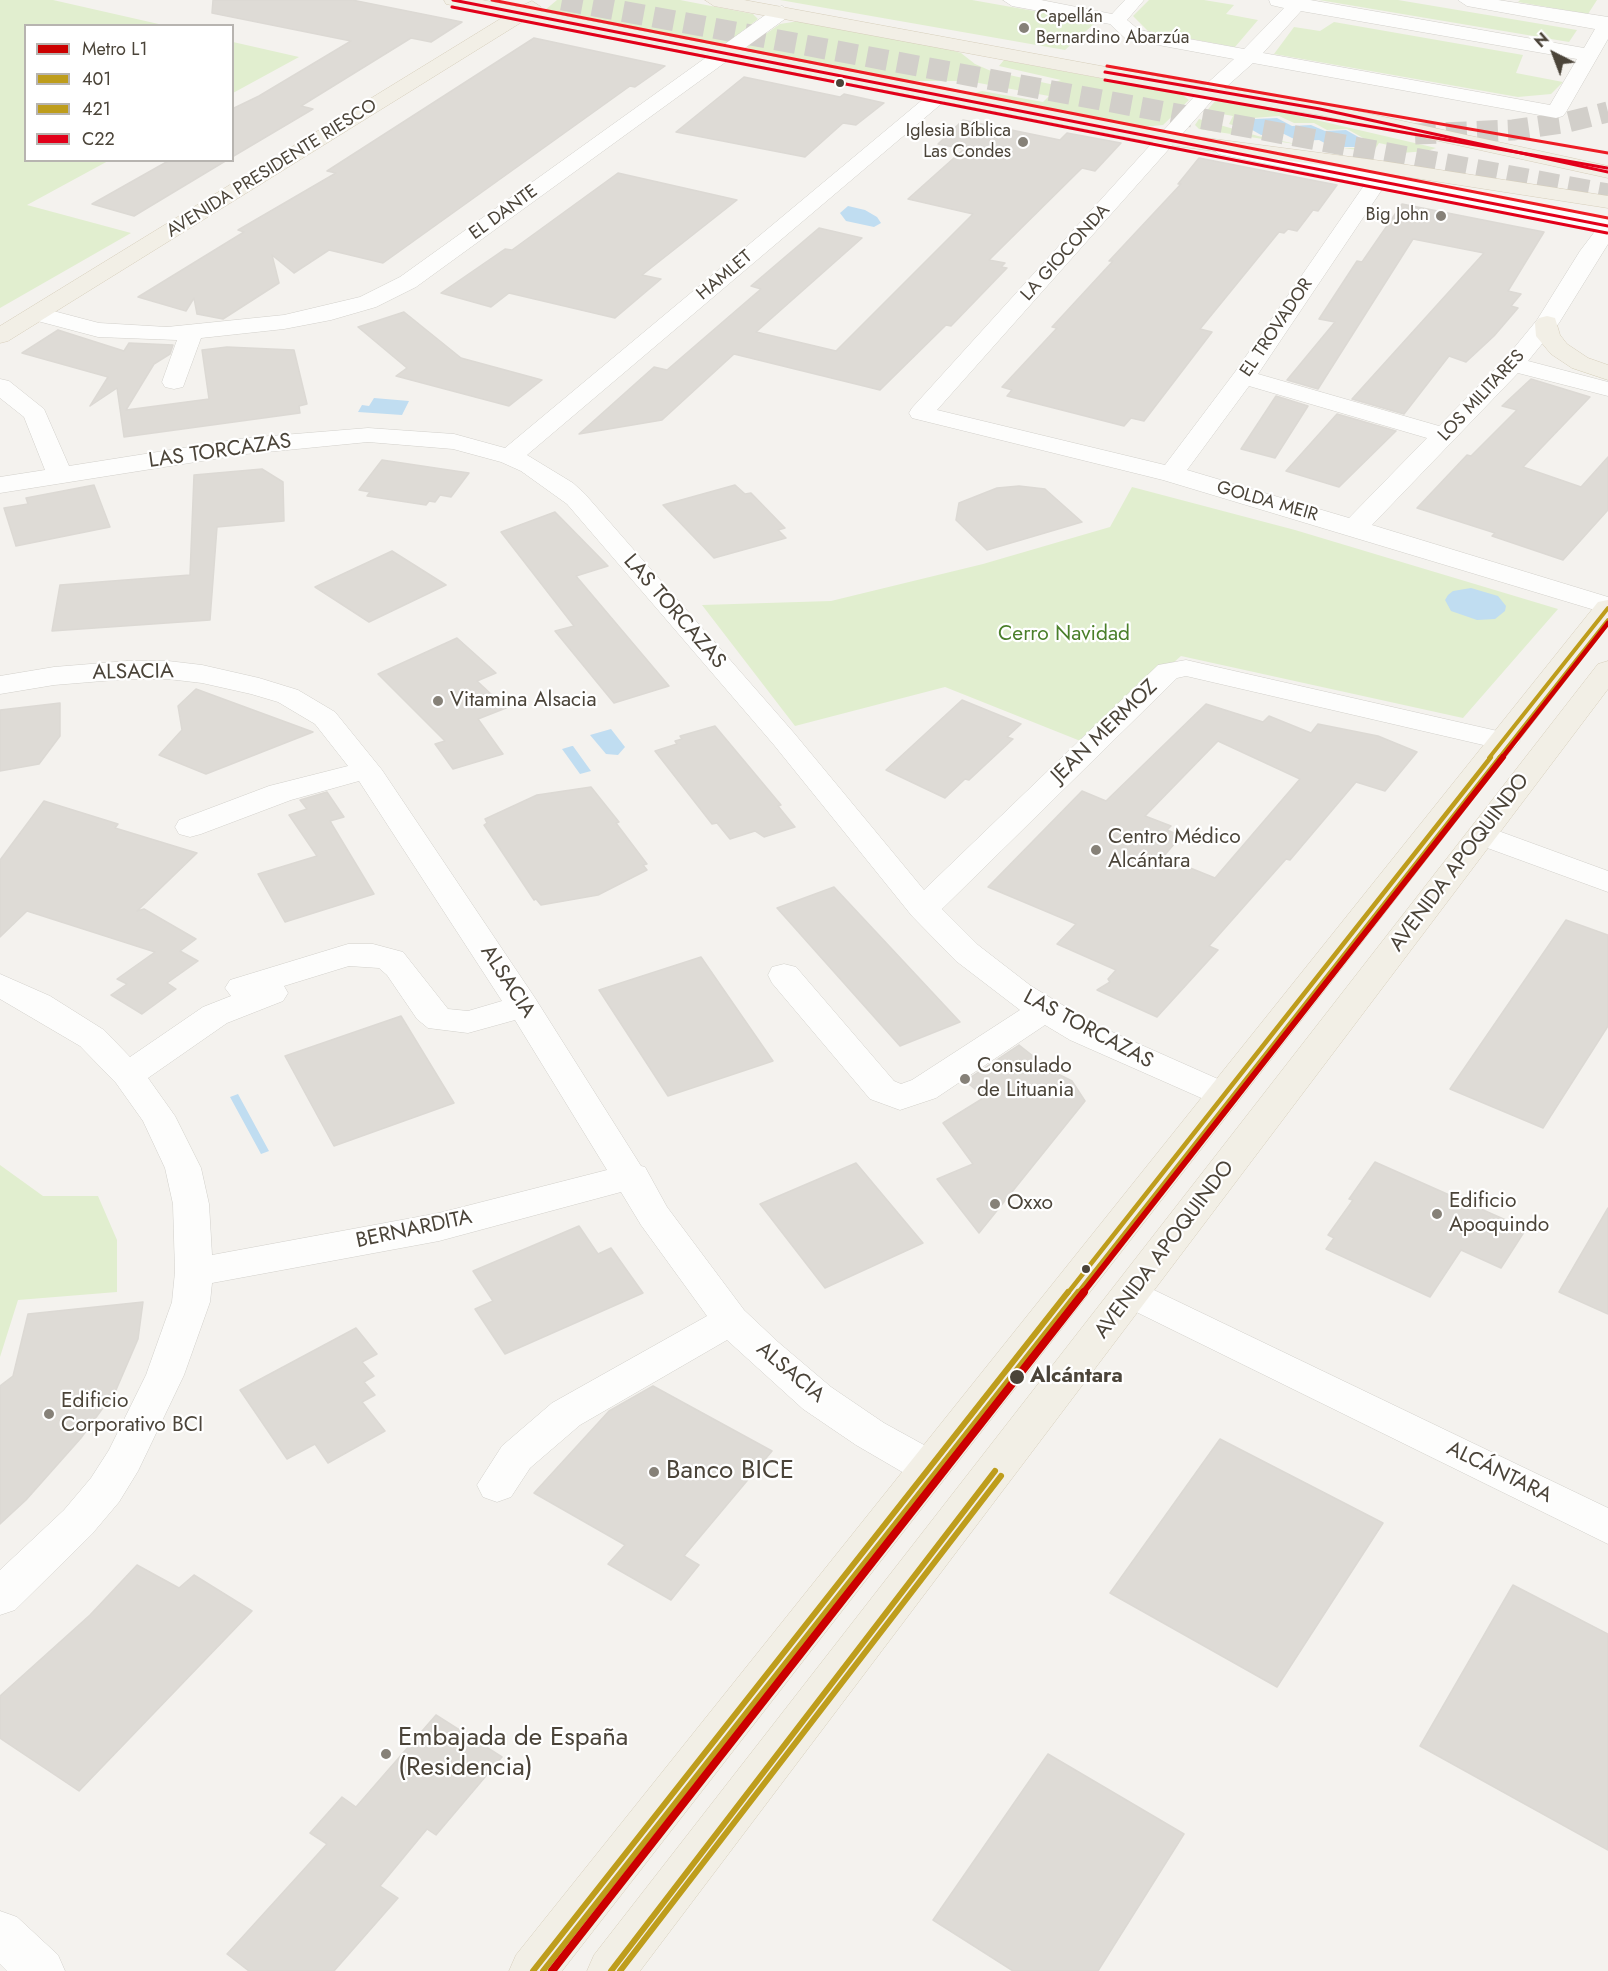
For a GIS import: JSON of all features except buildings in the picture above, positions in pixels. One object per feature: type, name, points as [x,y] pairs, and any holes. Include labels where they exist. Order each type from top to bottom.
[{"type":"main road","points":[[453,0],[1168,139],[1382,167],[1608,202]]},
{"type":"main road","name":"AVENIDA PRESIDENTE RIESCO","points":[[0,336],[543,0]]},
{"type":"main road","points":[[714,0],[1214,93],[1320,109],[1608,172]]},
{"type":"main road","points":[[1214,93],[1608,183]]},
{"type":"main road","points":[[1413,128],[1608,161]]},
{"type":"main road","points":[[1547,323],[1548,336],[1558,349],[1580,363],[1608,373]]},
{"type":"main road","name":"AVENIDA APOQUINDO","points":[[533,1971],[1604,618]]},
{"type":"main road","name":"AVENIDA APOQUINDO","points":[[611,1971],[1608,670]]},
{"type":"street","points":[[1012,0],[1116,20],[1133,35],[1556,112],[1607,24],[1467,0]]},
{"type":"street","points":[[1116,20],[1135,0]]},
{"type":"street","points":[[1270,0],[1299,2],[1589,55]]},
{"type":"street","name":"LA GIOCONDA","points":[[921,413],[1168,139],[1299,2]]},
{"type":"street","points":[[1427,27],[1443,9]]},
{"type":"street","name":"EL DANTE","points":[[38,314],[84,327],[120,333],[191,333],[257,326],[331,314],[368,302],[397,290],[782,12]]},
{"type":"street","name":"HAMLET","points":[[510,457],[940,95]]},
{"type":"street","points":[[1168,139],[1608,228]]},
{"type":"street","points":[[1378,180],[1608,213]]},
{"type":"street","name":"EL TROVADOR","points":[[1171,474],[1244,377],[1378,180]]},
{"type":"street","name":"LOS MILITARES","points":[[1355,527],[1446,436],[1513,364],[1547,323],[1600,247],[1608,228]]},
{"type":"street","points":[[174,382],[191,333]]},
{"type":"street","points":[[1513,364],[1608,389]]},
{"type":"street","points":[[1244,377],[1446,436]]},
{"type":"street","points":[[0,386],[35,414],[60,476]]},
{"type":"street","name":"GOLDA MEIR","points":[[921,413],[1171,474],[1355,527],[1604,618]]},
{"type":"street","name":"LAS TORCAZAS","points":[[0,485],[256,445],[368,435],[453,442],[510,457],[547,476],[576,499],[784,739],[923,909],[967,954],[1043,1010],[1117,1049],[1224,1096]]},
{"type":"street","name":"JEAN MERMOZ","points":[[923,909],[1168,671],[1186,668],[1505,741]]},
{"type":"street","name":"ALSACIA","points":[[0,685],[54,676],[127,670],[168,670],[233,680],[288,696],[310,707],[338,732],[367,770],[523,1006],[632,1176],[654,1216],[731,1320],[764,1353],[817,1398],[870,1434],[930,1468]]},
{"type":"street","points":[[190,827],[280,793],[367,770]]},
{"type":"street","points":[[1482,835],[1608,882]]},
{"type":"street","points":[[242,988],[348,955],[373,955],[391,960],[399,967],[429,1011],[440,1020],[468,1022],[523,1006]]},
{"type":"street","points":[[128,1075],[222,1012],[340,970]]},
{"type":"street","points":[[784,975],[882,1090],[900,1098],[924,1089],[1043,1010]]},
{"type":"street","points":[[0,986],[38,1004],[92,1038],[128,1075],[158,1116],[183,1168],[191,1204],[194,1272],[191,1302],[165,1375],[124,1460],[105,1490],[78,1522],[0,1597]]},
{"type":"street","name":"BERNARDITA","points":[[194,1272],[439,1227],[632,1176]]},
{"type":"street","name":"ALCÁNTARA","points":[[1131,1293],[1608,1527]]},
{"type":"street","points":[[497,1485],[516,1457],[566,1414],[731,1320]]},
{"type":"street","points":[[0,1933],[42,1971]]},
{"type":"green space","points":[[0,0],[53,0],[159,24],[24,24],[24,162],[106,162],[27,205],[131,233],[0,308]]},
{"type":"green space","points":[[557,0],[680,0],[753,14],[758,19],[727,43],[710,44],[545,10]]},
{"type":"green space","points":[[780,0],[972,0],[1096,22],[1065,50]]},
{"type":"green space","points":[[1149,0],[1204,0],[1234,5],[1226,14],[1258,20],[1235,47],[1148,31],[1133,16]]},
{"type":"green space","points":[[1319,0],[1398,0],[1577,30],[1569,42]]},
{"type":"green space","points":[[1520,0],[1597,0],[1588,14],[1518,2]]},
{"type":"green space","points":[[799,21],[947,49],[961,53],[975,64],[991,71],[1050,84],[1061,80],[999,66],[1004,60],[1180,93],[1189,100],[1163,125],[1142,127],[971,94],[982,91],[1043,102],[1049,96],[968,81],[903,81],[755,53],[747,47],[780,24]]},
{"type":"green space","points":[[1334,22],[1523,55],[1516,73],[1563,82],[1551,94],[1518,97],[1274,54],[1294,27],[1320,31]]},
{"type":"green space","points":[[234,42],[299,57],[234,92]]},
{"type":"green space","points":[[1217,99],[1226,99],[1436,148],[1401,153],[1391,152],[1393,146],[1379,143],[1373,152],[1343,148],[1360,148],[1365,139],[1347,129],[1327,130],[1314,123],[1294,123],[1279,116],[1253,118],[1246,127],[1253,131],[1229,124],[1233,116],[1222,114],[1217,120],[1203,115]]},
{"type":"green space","points":[[1199,119],[1258,136],[1301,145],[1199,129],[1195,125]]},
{"type":"green space","name":"Cerro Navidad","points":[[1132,487],[1295,530],[1558,609],[1463,718],[1181,656],[1083,742],[945,687],[795,726],[702,605],[831,601],[983,564],[1110,527]]},
{"type":"green space","points":[[0,1165],[43,1196],[98,1196],[117,1240],[117,1292],[18,1300],[0,1357]]},
{"type":"water","points":[[1277,118],[1292,126],[1311,125],[1325,131],[1346,130],[1362,139],[1356,147],[1332,147],[1319,140],[1298,141],[1284,134],[1261,135],[1247,127],[1254,119]]},
{"type":"water","points":[[848,206],[865,210],[877,217],[881,223],[874,227],[846,221],[840,213]]},
{"type":"water","points":[[374,398],[409,401],[402,415],[358,412],[362,405],[369,406]]},
{"type":"water","points":[[1471,588],[1498,596],[1506,606],[1505,611],[1495,619],[1477,620],[1451,611],[1445,600],[1448,595],[1453,591]]},
{"type":"water","points":[[611,729],[625,747],[618,755],[606,754],[590,735]]},
{"type":"water","points":[[573,746],[591,771],[580,774],[562,749]]},
{"type":"water","points":[[238,1094],[269,1151],[261,1154],[230,1097]]},
{"type":"tunnel","points":[[562,0],[1608,194]]},
{"type":"tunnel","points":[[1415,134],[1513,130],[1568,122],[1608,112]]},
{"type":"metro line","name":"L1","points":[[552,1971],[1608,623]]},
{"type":"transit line","name":"C22","points":[[453,0],[1608,226]]},
{"type":"transit line","points":[[492,0],[1608,218]]},
{"type":"transit line","points":[[452,7],[1607,233]]},
{"type":"transit line","points":[[1107,66],[1608,153]]},
{"type":"transit line","name":"C22","points":[[1105,72],[1320,109],[1608,172]]},
{"type":"transit line","points":[[1105,80],[1607,168]]},
{"type":"transit line","name":"401","points":[[533,1971],[1608,608]]},
{"type":"transit line","name":"421","points":[[543,1971],[1608,620]]},
{"type":"transit line","name":"401","points":[[611,1971],[995,1471]]},
{"type":"transit line","name":"421","points":[[620,1971],[1001,1476]]},
{"type":"place","name":"Capellán Bernardino Abarzúa","points":[[1024,28]]},
{"type":"place","name":"Iglesia Bíblica Las Condes","points":[[1023,142]]},
{"type":"place","name":"Big John","points":[[1441,216]]},
{"type":"place","name":"Vitamina Alsacia","points":[[438,701]]},
{"type":"place","name":"Centro Médico Alcántara","points":[[1096,850]]},
{"type":"place","name":"Consulado de Lituania","points":[[965,1079]]},
{"type":"place","name":"Oxxo","points":[[995,1204]]},
{"type":"place","name":"Edificio Apoquindo","points":[[1437,1214]]},
{"type":"place","name":"Alcántara","points":[[1017,1377]]},
{"type":"place","name":"Edificio Corporativo BCI","points":[[49,1414]]},
{"type":"place","name":"Banco BICE","points":[[654,1472]]},
{"type":"place","name":"Embajada de España (Residencia)","points":[[386,1754]]}]
